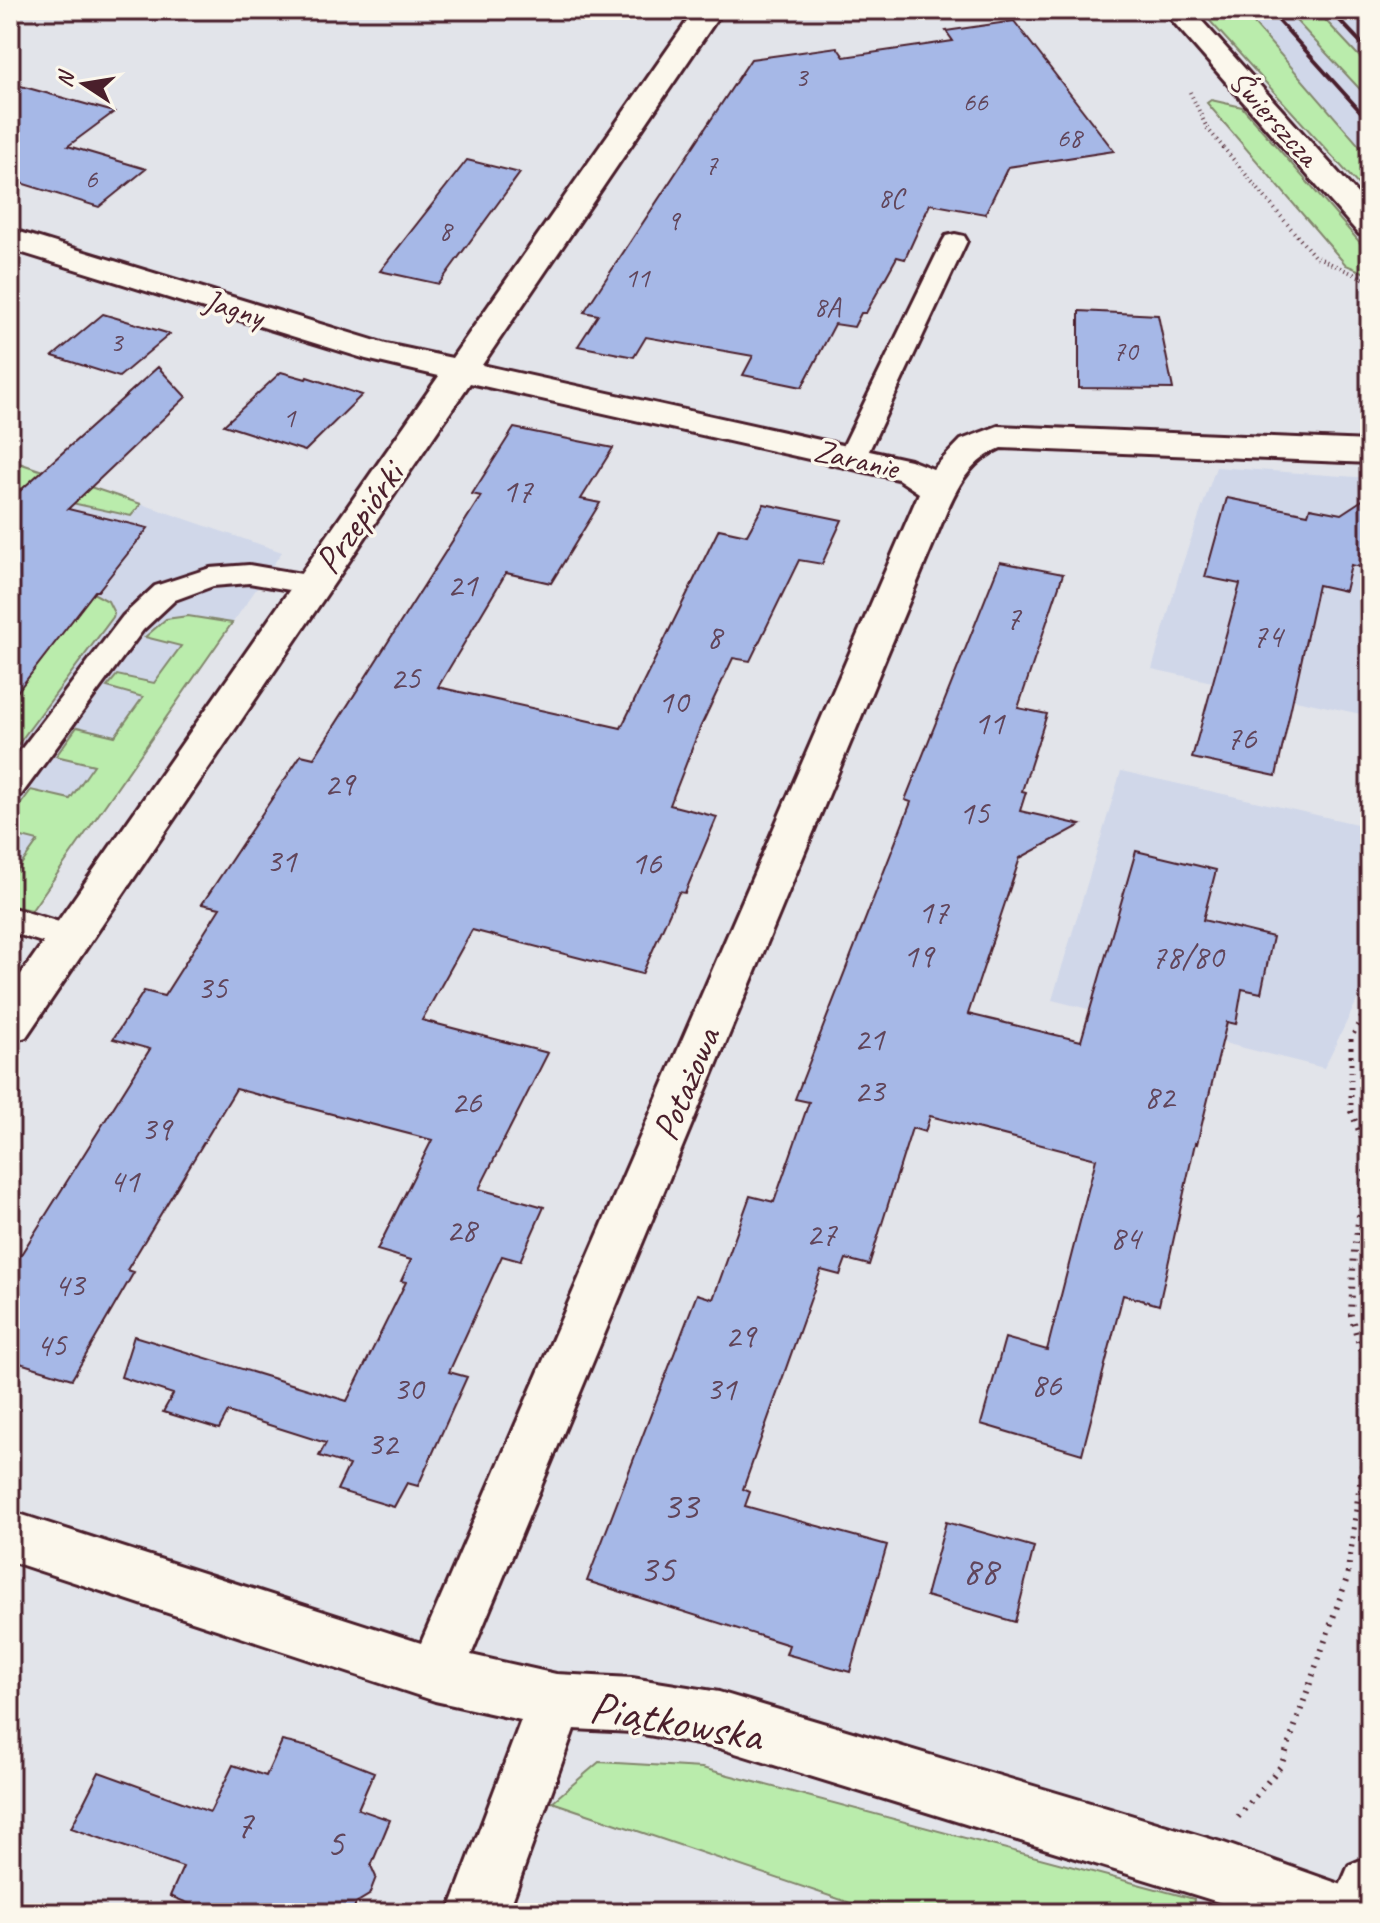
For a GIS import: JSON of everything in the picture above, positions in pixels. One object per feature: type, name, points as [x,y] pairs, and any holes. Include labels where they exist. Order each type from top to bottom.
[{"type":"street","name":"Przepiórki","points":[[10,1025],[709,10]]},
{"type":"street","name":"Świerszcza","points":[[1177,10],[1370,227]]},
{"type":"street","name":"Jagny","points":[[10,239],[378,352],[460,372]]},
{"type":"street","name":"Zaranie","points":[[460,372],[910,471],[928,481],[937,493],[959,457],[980,441],[998,437],[1370,452]]},
{"type":"street","name":"Potażowa","points":[[435,1674],[937,493]]},
{"type":"street","name":"Piątkowska","points":[[10,1536],[435,1674],[556,1701],[632,1705],[719,1720],[1209,1869],[1341,1913]]},
{"type":"street","points":[[478,1913],[556,1701]]},
{"type":"street","points":[[1366,1913],[1370,1886]]},
{"type":"lane","points":[[852,457],[955,241]]},
{"type":"lane","points":[[10,787],[133,623],[165,593],[210,577],[249,574],[313,585]]},
{"type":"lane","points":[[10,919],[70,938]]},
{"type":"path","points":[[1189,91],[1207,128],[1314,256],[1365,279],[1370,285]]},
{"type":"path","points":[[1370,999],[1351,1039],[1351,1116],[1368,1153],[1354,1250],[1351,1315],[1370,1385]]},
{"type":"path","points":[[1234,1822],[1281,1766],[1347,1578],[1370,1410]]},
{"type":"shaded area","points":[[1238,10],[1370,10],[1370,158],[1304,81]]},
{"type":"shaded area","points":[[10,459],[282,552],[10,942]]},
{"type":"shaded area","points":[[1216,467],[1370,478],[1370,716],[1152,669],[1180,571]]},
{"type":"shaded area","points":[[1121,771],[1370,827],[1370,974],[1324,1068],[1052,1000]]},
{"type":"green space","points":[[1200,10],[1242,10],[1370,158],[1370,198]]},
{"type":"green space","points":[[1286,10],[1316,10],[1370,68],[1370,100]]},
{"type":"green space","points":[[1211,100],[1242,107],[1370,254],[1370,275],[1346,265],[1207,103]]},
{"type":"green space","points":[[10,460],[141,504],[131,516],[40,496],[10,484]]},
{"type":"green space","points":[[93,593],[108,601],[113,617],[10,755],[10,701]]},
{"type":"green space","points":[[188,616],[232,623],[32,910],[10,906],[10,880],[38,841],[10,834],[10,819],[31,790],[70,799],[94,765],[56,756],[77,727],[115,736],[143,697],[107,687],[117,675],[154,683],[181,646],[145,637],[166,619]]},
{"type":"green space","points":[[599,1762],[702,1768],[1194,1899],[1192,1913],[880,1913],[552,1802]]},
{"type":"building","points":[[1014,21],[1114,151],[1008,167],[985,214],[930,204],[905,259],[897,257],[866,313],[861,313],[854,327],[835,324],[802,387],[743,375],[753,356],[646,337],[634,357],[578,346],[598,315],[584,312],[751,59],[837,47],[844,57],[953,41],[946,31]]},
{"type":"building","points":[[10,83],[114,112],[68,146],[146,169],[99,207],[21,183],[10,191]]},
{"type":"building","points":[[467,160],[520,173],[439,284],[380,271]]},
{"type":"building","points":[[1079,311],[1158,315],[1173,389],[1079,388]]},
{"type":"building","points":[[103,314],[170,334],[119,377],[53,356]]},
{"type":"building","points":[[158,367],[186,397],[68,509],[148,528],[10,701],[10,496],[13,497]]},
{"type":"building","points":[[281,372],[362,395],[305,451],[224,425]]},
{"type":"building","points":[[514,428],[613,448],[581,499],[600,503],[551,583],[506,573],[438,687],[621,728],[719,529],[747,535],[764,504],[842,520],[822,564],[799,560],[750,661],[733,658],[700,728],[670,805],[717,817],[685,893],[679,892],[642,974],[472,930],[422,1020],[548,1053],[479,1189],[544,1207],[520,1261],[502,1256],[449,1372],[467,1377],[418,1486],[407,1483],[394,1507],[337,1490],[349,1465],[319,1456],[326,1443],[228,1412],[219,1429],[163,1412],[173,1394],[121,1377],[134,1336],[347,1401],[406,1282],[401,1281],[411,1260],[377,1250],[432,1140],[236,1089],[127,1270],[134,1272],[72,1379],[10,1360],[10,1272],[150,1049],[113,1039],[144,991],[164,996],[220,908],[202,904],[301,755],[314,758],[481,496],[472,494]]},
{"type":"building","points":[[1370,495],[1370,569],[1351,565],[1345,591],[1318,585],[1276,776],[1192,758],[1240,584],[1205,577],[1227,498],[1308,514],[1310,508],[1341,514]]},
{"type":"building","points":[[1000,562],[1063,574],[1018,708],[1047,714],[1022,791],[1026,792],[1020,811],[1081,825],[1020,858],[968,1014],[1081,1041],[1136,851],[1216,870],[1203,920],[1273,937],[1261,993],[1242,989],[1236,1024],[1227,1022],[1195,1143],[1159,1305],[1123,1295],[1082,1454],[981,1424],[1005,1338],[1047,1350],[1096,1159],[930,1116],[925,1132],[912,1128],[869,1265],[846,1259],[840,1275],[821,1270],[743,1489],[750,1492],[745,1506],[887,1545],[850,1672],[786,1654],[789,1645],[587,1581],[697,1294],[713,1299],[750,1196],[774,1202],[809,1102],[795,1099],[911,802],[905,800]]},
{"type":"building","points":[[946,1522],[1034,1547],[1015,1622],[926,1596]]},
{"type":"building","points":[[282,1741],[313,1748],[374,1772],[358,1809],[390,1820],[371,1866],[376,1877],[369,1895],[356,1903],[352,1913],[212,1913],[170,1896],[183,1867],[71,1828],[99,1772],[210,1812],[233,1765],[266,1776]]},
{"type":"railway","points":[[1269,10],[1370,122]]},
{"type":"railway","points":[[1330,10],[1370,52]]},
{"type":"railway","points":[[1354,10],[1370,27]]}]
